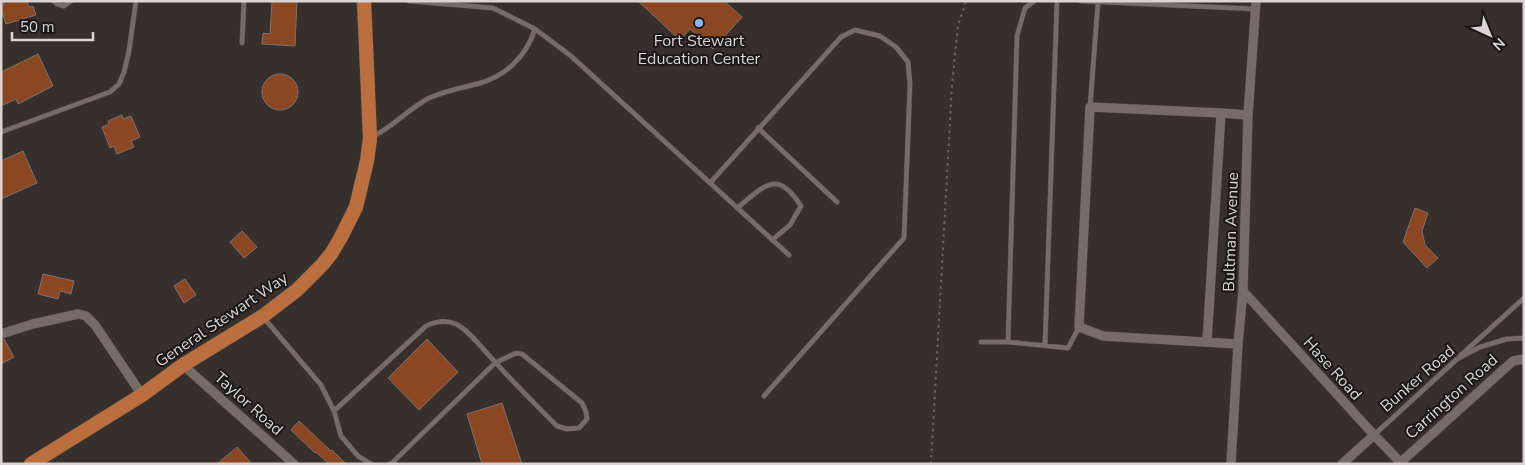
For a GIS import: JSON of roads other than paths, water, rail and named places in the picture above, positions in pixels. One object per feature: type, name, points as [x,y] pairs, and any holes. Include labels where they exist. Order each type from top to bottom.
[{"type":"main road","name":"General Stewart Way","points":[[31,464],[142,395],[183,365],[262,316],[297,290],[326,260],[341,237],[356,207],[368,161],[370,138],[364,1]]},
{"type":"street","name":"Bultman Avenue","points":[[1231,464],[1243,291],[1248,115],[1256,5]]},
{"type":"street","points":[[1238,344],[1103,336],[1079,327],[1090,107],[1248,115]]},
{"type":"street","points":[[1207,342],[1221,113]]},
{"type":"street","name":"Hase Road","points":[[1243,291],[1401,463]]},
{"type":"street","points":[[1,334],[33,324],[78,314],[86,316],[95,325],[142,395]]},
{"type":"street","name":"Carrington Road","points":[[1401,463],[1513,361],[1524,359]]},
{"type":"street","name":"Taylor Road","points":[[183,365],[292,463]]},
{"type":"street","name":"Bunker Road","points":[[1342,464],[1374,435]]},
{"type":"lane","points":[[54,1],[64,6],[72,1]]},
{"type":"lane","points":[[1,132],[110,92],[119,84],[127,63],[136,1]]},
{"type":"lane","points":[[242,43],[244,1]]},
{"type":"lane","points":[[409,1],[493,8],[535,28],[571,56],[789,255]]},
{"type":"lane","points":[[1008,342],[1017,36],[1025,8],[1034,1]]},
{"type":"lane","points":[[1045,345],[1058,1]]},
{"type":"lane","points":[[1081,1],[1256,5]]},
{"type":"lane","points":[[1090,107],[1098,2]]},
{"type":"lane","points":[[370,138],[382,132],[426,100],[450,90],[476,84],[501,74],[520,58],[527,48],[535,28]]},
{"type":"lane","points":[[710,183],[841,37],[855,30],[880,36],[896,47],[908,62],[910,84],[904,238],[764,396]]},
{"type":"lane","points":[[758,128],[837,202]]},
{"type":"lane","points":[[737,208],[761,189],[773,183],[785,186],[801,206],[790,225],[772,240]]},
{"type":"lane","points":[[1457,359],[1524,298]]},
{"type":"lane","points":[[262,316],[321,385],[334,411],[341,436],[358,456],[371,464]]},
{"type":"lane","points":[[334,411],[426,326],[435,322],[444,322],[456,324],[465,331],[495,363],[557,426],[567,429],[579,428],[587,419],[586,412],[582,403],[522,354],[516,352],[495,363],[389,464]]},
{"type":"lane","points":[[981,342],[1008,342],[1068,348],[1079,327]]},
{"type":"lane","name":"Bunker Road","points":[[1374,435],[1457,359],[1507,339],[1524,338]]},
{"type":"place","name":"Fort Stewart Education Center","points":[[699,23]]}]
